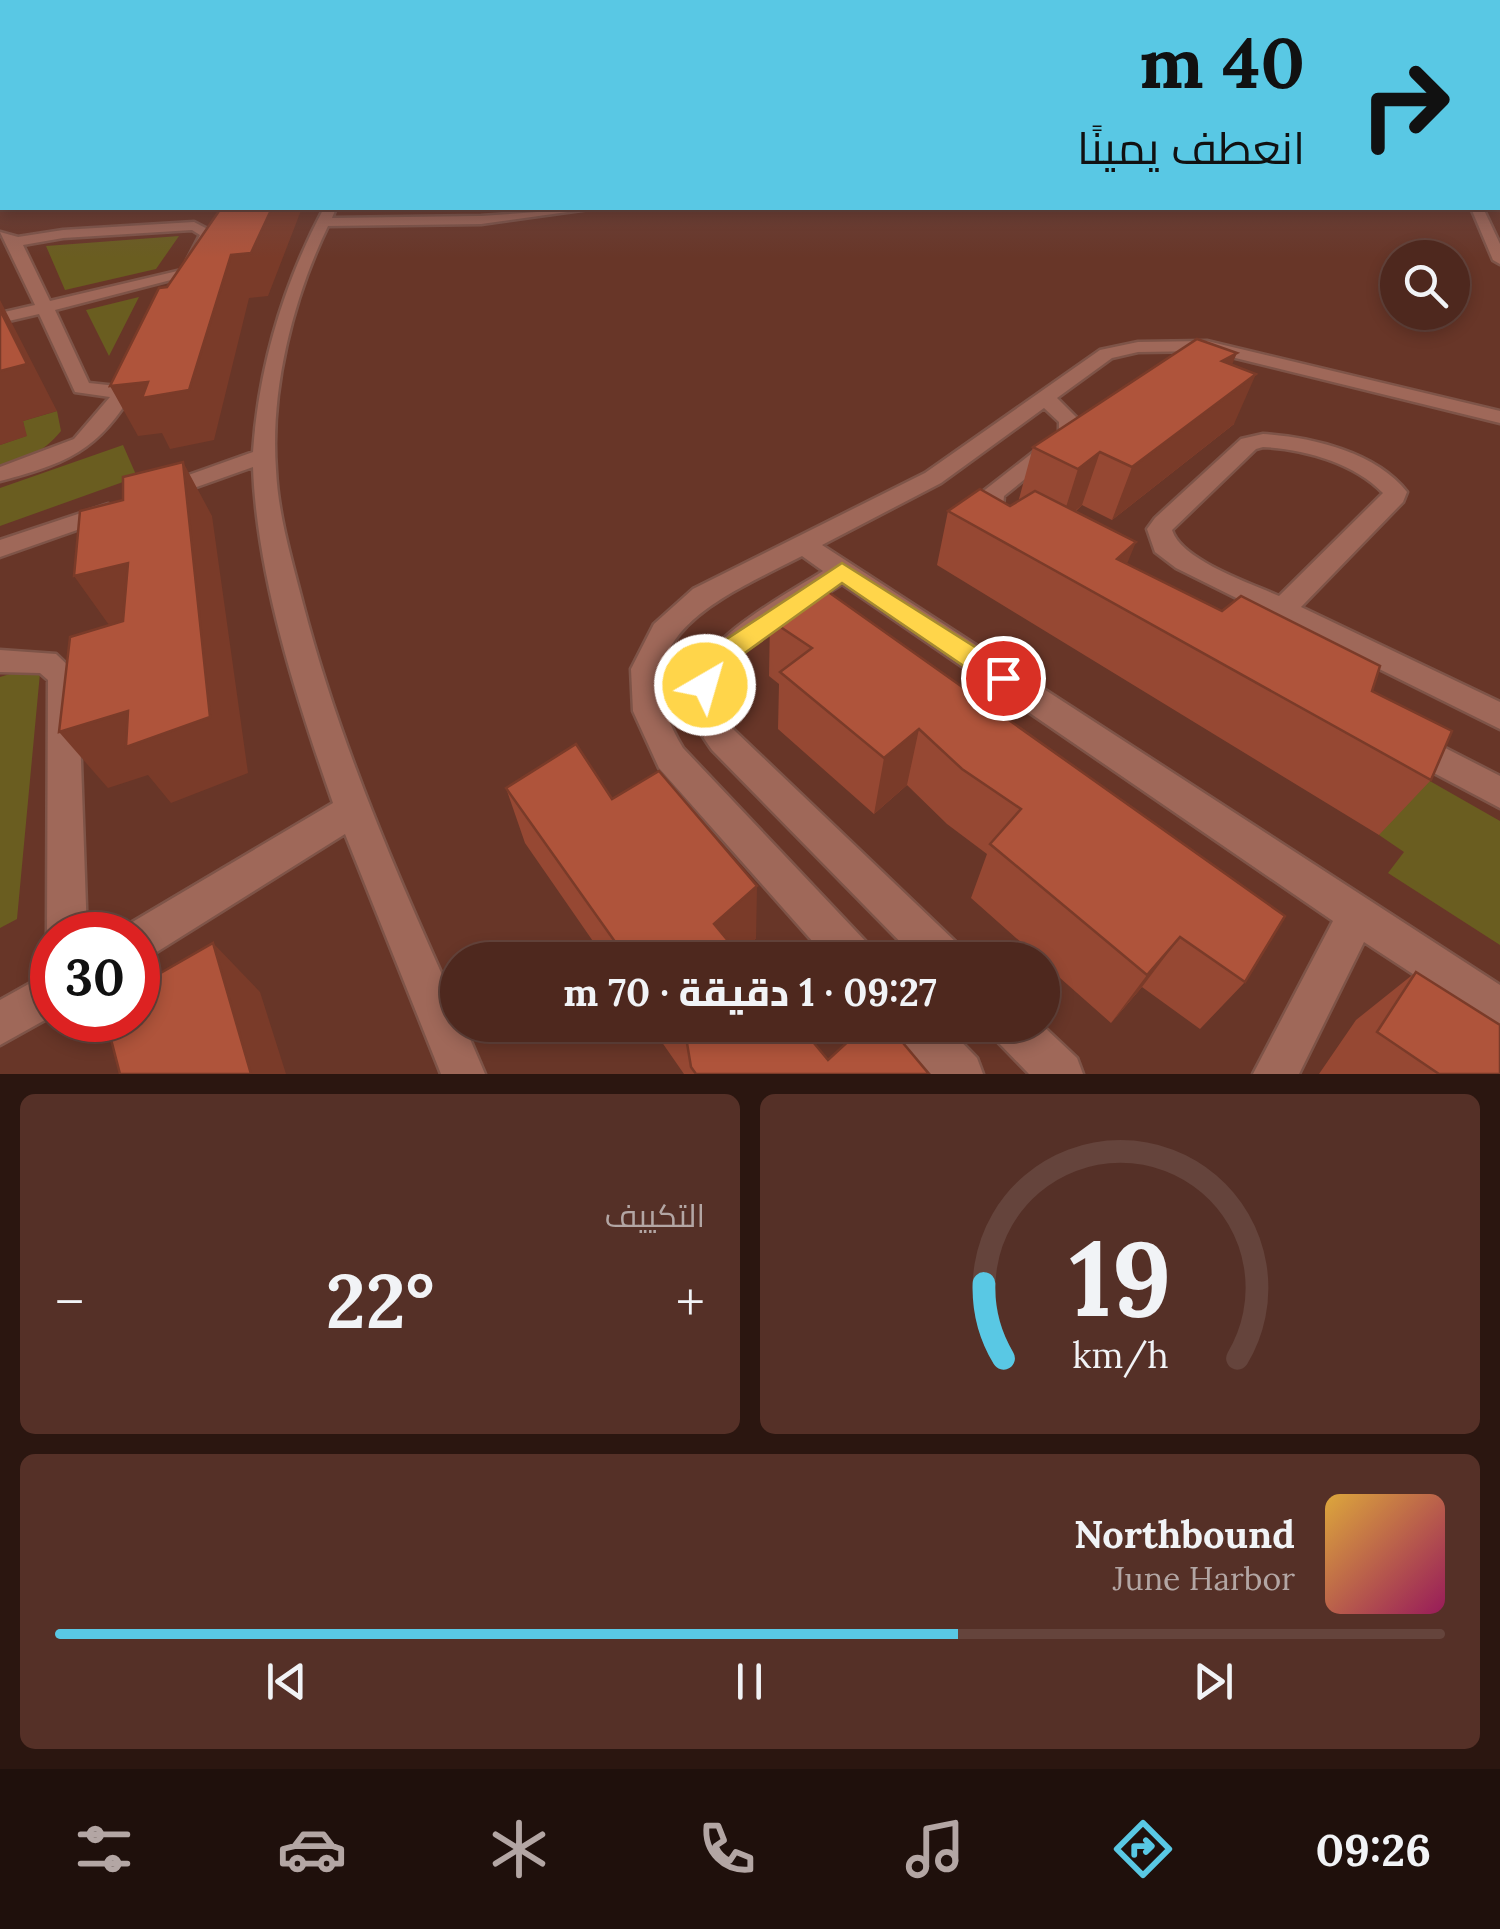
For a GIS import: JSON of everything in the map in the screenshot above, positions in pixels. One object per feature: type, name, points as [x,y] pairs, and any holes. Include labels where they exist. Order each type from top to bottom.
[{"type":"street","points":[[463,1074],[351,812],[301,662],[276,543],[264,456],[278,358],[294,298],[326,215],[481,220],[572,210]]},
{"type":"street","points":[[1478,210],[1500,260]]},
{"type":"street","points":[[0,318],[48,307],[182,283],[207,236],[200,228],[8,237],[48,307],[82,388],[123,393]]},
{"type":"street","points":[[840,942],[671,758],[652,728],[643,697],[652,652],[677,615],[703,596],[933,478],[1106,354],[1138,346],[1206,346],[1500,416]]},
{"type":"street","points":[[0,474],[86,442],[106,424],[141,359]]},
{"type":"street","points":[[1027,536],[1002,521],[990,500],[1070,434],[1068,420],[1047,399]]},
{"type":"street","points":[[1282,610],[1395,492],[1376,475],[1302,445],[1263,440],[1249,444],[1164,523],[1160,537],[1185,562],[1282,610],[1500,716]]},
{"type":"street","points":[[0,549],[264,456]]},
{"type":"street","points":[[803,545],[1500,1010]]},
{"type":"street","points":[[842,571],[726,653],[705,685],[704,704],[710,722],[723,740],[928,942]]},
{"type":"street","points":[[0,661],[46,662],[64,676],[67,912]]},
{"type":"street","points":[[1395,736],[1500,793]]},
{"type":"street","points":[[160,928],[351,812]]},
{"type":"street","points":[[1275,1074],[1357,915]]},
{"type":"street","points":[[0,1024],[30,1006]]},
{"type":"street","points":[[932,1042],[961,1074]]},
{"type":"street","points":[[1029,1042],[1061,1074]]},
{"type":"shaded area","points":[[179,236],[156,269],[65,290],[46,246]]},
{"type":"shaded area","points":[[139,297],[109,356],[86,310]]},
{"type":"shaded area","points":[[57,411],[61,431],[55,438],[34,454],[0,467],[0,445],[26,436],[23,421]]},
{"type":"shaded area","points":[[123,445],[137,477],[0,526],[0,488]]},
{"type":"shaded area","points":[[23,670],[40,673],[17,919],[0,928],[0,677]]},
{"type":"shaded area","points":[[1414,772],[1500,821],[1500,945],[1388,873],[1404,852],[1379,835],[1402,786]]},
{"type":"building","points":[[220,210],[271,210],[251,253],[231,255],[189,390],[142,398],[148,382],[110,386],[159,288],[167,287]]},
{"type":"building","points":[[0,310],[27,364],[0,371]]},
{"type":"building","points":[[1197,339],[1237,353],[1222,361],[1256,374],[1132,467],[1100,452],[1078,469],[1033,447]]},
{"type":"building","points":[[183,462],[210,717],[126,747],[128,711],[59,732],[70,637],[123,621],[128,563],[74,576],[80,511],[123,500],[123,477]]},
{"type":"building","points":[[980,489],[1010,506],[1035,491],[1136,542],[1117,559],[1222,611],[1241,596],[1380,666],[1372,691],[1452,731],[1431,780],[948,511]]},
{"type":"building","points":[[820,586],[1285,916],[1245,982],[1180,937],[1147,975],[990,844],[1021,809],[962,769],[919,729],[884,758],[780,672],[812,648],[770,620]]},
{"type":"building","points":[[576,744],[612,799],[659,771],[757,886],[714,924],[729,942],[615,942],[506,788]]},
{"type":"building","points":[[213,943],[251,1074],[120,1074],[112,1042],[160,1042],[160,973]]},
{"type":"building","points":[[1416,972],[1500,1025],[1500,1074],[1439,1074],[1377,1032]]},
{"type":"building","points":[[813,1042],[828,1060],[848,1042],[902,1042],[929,1074],[696,1074],[687,1043]]},
{"type":"route","points":[[705,685],[726,653],[842,571],[1003,678]]}]
